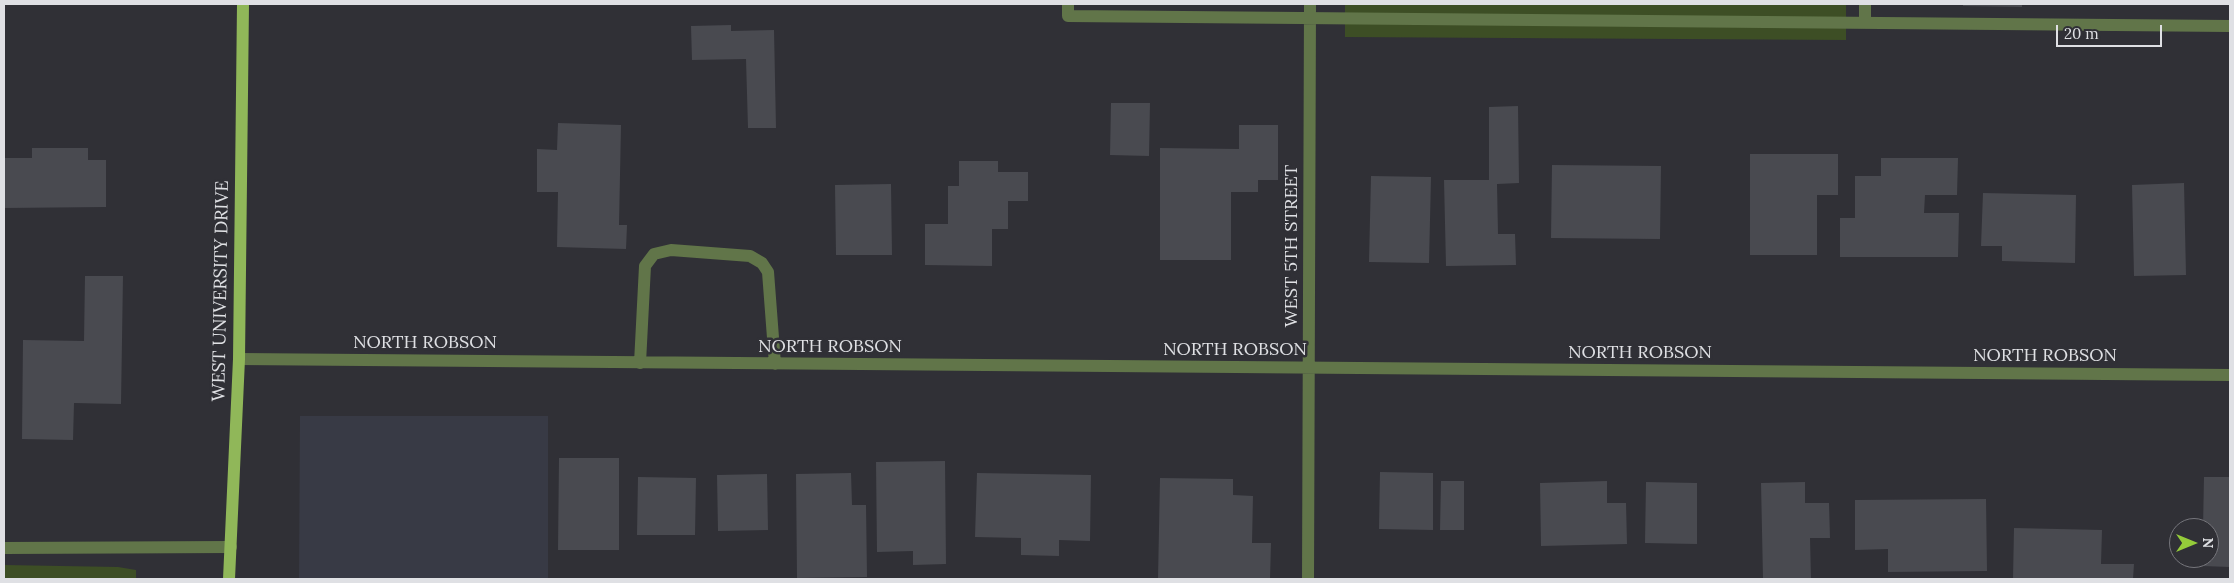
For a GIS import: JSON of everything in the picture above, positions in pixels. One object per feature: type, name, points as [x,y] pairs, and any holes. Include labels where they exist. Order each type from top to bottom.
[{"type":"main road","name":"WEST UNIVERSITY DRIVE","points":[[229,579],[239,359],[243,4]]},
{"type":"street","points":[[1068,4],[1068,16],[2230,26]]},
{"type":"street","name":"WEST 5TH STREET","points":[[1308,579],[1310,4]]},
{"type":"street","points":[[1865,4],[1865,23]]},
{"type":"street","points":[[640,363],[645,266],[654,254],[671,250],[750,256],[762,263],[768,272],[775,364]]},
{"type":"street","name":"NORTH ROBSON","points":[[239,359],[2230,375]]},
{"type":"street","points":[[4,548],[231,547]]},
{"type":"shaded area","points":[[300,416],[548,416],[548,579],[299,579]]},
{"type":"green space","points":[[1345,4],[1846,4],[1846,40],[1345,37]]},
{"type":"green space","points":[[4,565],[118,567],[136,570],[136,579],[4,579]]},
{"type":"building","points":[[1963,4],[2022,4],[2022,7],[1963,6]]},
{"type":"building","points":[[731,25],[731,31],[774,30],[776,128],[748,128],[746,59],[692,60],[691,26]]},
{"type":"building","points":[[1111,103],[1150,103],[1149,156],[1110,155]]},
{"type":"building","points":[[1518,106],[1519,183],[1497,184],[1498,234],[1515,234],[1516,265],[1446,266],[1444,180],[1489,180],[1489,107]]},
{"type":"building","points":[[558,123],[621,125],[619,225],[627,225],[626,249],[557,247],[558,192],[537,192],[537,149],[557,150]]},
{"type":"building","points":[[1239,125],[1278,125],[1278,180],[1258,180],[1258,192],[1231,192],[1231,260],[1160,260],[1160,148],[1239,149]]},
{"type":"building","points":[[32,148],[88,148],[88,160],[106,160],[106,207],[4,208],[4,158],[32,158]]},
{"type":"building","points":[[1750,154],[1838,154],[1838,195],[1817,195],[1817,255],[1750,255]]},
{"type":"building","points":[[1881,158],[1958,158],[1957,195],[1925,195],[1924,213],[1959,213],[1958,257],[1840,257],[1840,218],[1855,218],[1855,176],[1881,176]]},
{"type":"building","points":[[959,161],[998,161],[998,172],[1028,172],[1028,201],[1008,201],[1008,229],[992,229],[992,266],[925,265],[925,224],[948,224],[948,186],[959,186]]},
{"type":"building","points":[[1552,165],[1661,166],[1660,239],[1551,238]]},
{"type":"building","points":[[1371,176],[1431,177],[1429,263],[1369,262]]},
{"type":"building","points":[[2184,183],[2186,275],[2134,276],[2132,185]]},
{"type":"building","points":[[891,184],[892,255],[836,255],[835,185]]},
{"type":"building","points":[[1983,193],[2076,195],[2075,263],[2002,261],[2002,246],[1981,246]]},
{"type":"building","points":[[85,276],[123,276],[121,404],[74,403],[73,440],[22,439],[23,340],[84,341]]},
{"type":"building","points":[[559,458],[619,458],[619,550],[558,550]]},
{"type":"building","points":[[945,461],[946,564],[913,565],[913,551],[877,552],[876,462]]},
{"type":"building","points":[[1380,472],[1433,473],[1433,530],[1379,529]]},
{"type":"building","points":[[851,473],[852,505],[866,505],[867,577],[797,578],[796,474]]},
{"type":"building","points":[[977,473],[1091,475],[1090,541],[1059,540],[1059,556],[1021,555],[1021,538],[975,537]]},
{"type":"building","points":[[767,474],[768,530],[718,531],[717,475]]},
{"type":"building","points":[[638,477],[696,478],[695,535],[637,535]]},
{"type":"building","points":[[2204,477],[2230,477],[2230,567],[2219,567],[2219,518],[2203,518]]},
{"type":"building","points":[[1160,478],[1233,479],[1233,495],[1253,496],[1252,543],[1271,543],[1270,579],[1158,579]]},
{"type":"building","points":[[1441,481],[1464,481],[1464,530],[1440,530]]},
{"type":"building","points":[[1607,481],[1607,503],[1626,503],[1627,544],[1541,546],[1540,483]]},
{"type":"building","points":[[1646,482],[1697,483],[1697,544],[1645,543]]},
{"type":"building","points":[[1805,482],[1805,503],[1829,503],[1830,538],[1810,538],[1811,579],[1763,579],[1761,483]]},
{"type":"building","points":[[1986,499],[1987,571],[1888,572],[1888,549],[1855,550],[1855,500]]},
{"type":"building","points":[[2014,528],[2102,530],[2101,564],[2134,564],[2133,579],[2013,579]]}]
